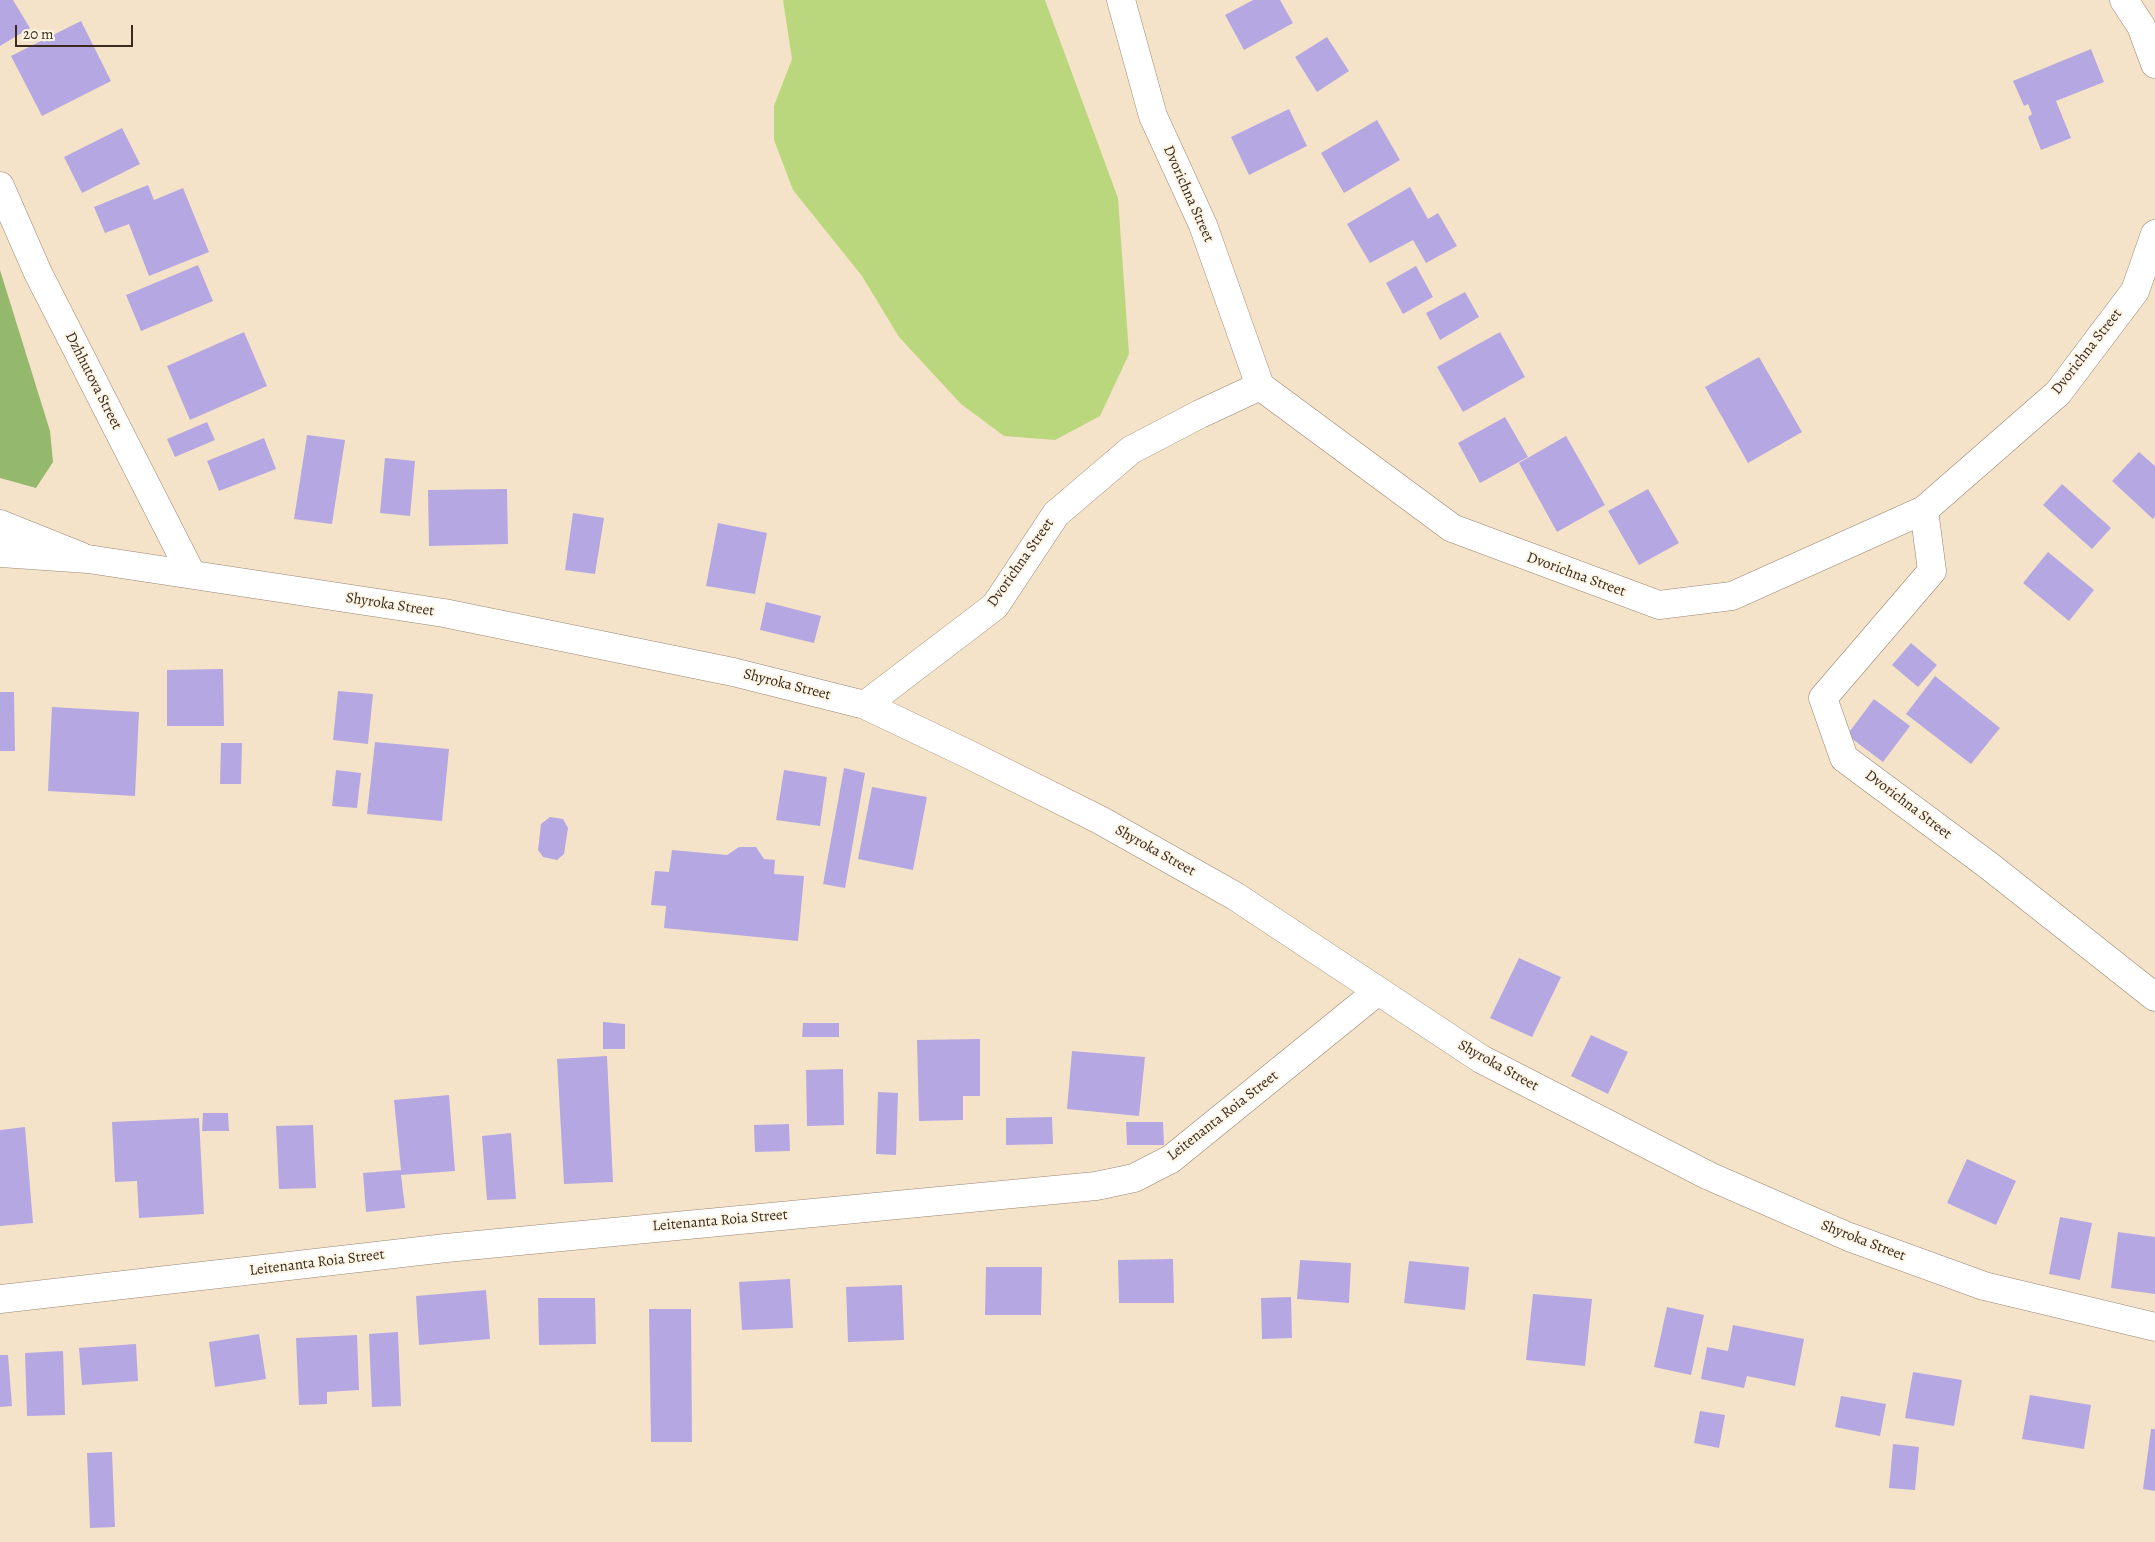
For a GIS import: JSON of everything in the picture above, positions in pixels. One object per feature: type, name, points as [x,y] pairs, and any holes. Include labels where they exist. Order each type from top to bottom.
[{"type":"street","name":"Dvorichna Street","points":[[1121,0],[1153,116],[1203,225],[1260,386],[1452,528],[1659,605],[1732,596],[1924,510],[2058,393],[2135,291],[2155,234]]},
{"type":"street","points":[[2124,0],[2141,26],[2155,64]]},
{"type":"street","name":"Dzhhutova Street","points":[[0,186],[38,272],[191,573]]},
{"type":"street","name":"Dvorichna Street","points":[[865,705],[995,606],[1056,514],[1131,450],[1200,414],[1260,386]]},
{"type":"street","name":"Dvorichna Street","points":[[1924,510],[1932,571],[1823,698],[1844,758],[1988,865],[2155,997]]},
{"type":"street","name":"Shyroka Street","points":[[0,524],[88,559]]},
{"type":"street","name":"Shyroka Street","points":[[0,553],[88,559],[191,573],[444,613],[733,672],[865,705],[1100,820],[1235,896],[1481,1059],[1709,1176],[1849,1237],[1984,1286],[2155,1327]]},
{"type":"street","name":"Leitenanta Roia Street","points":[[0,1300],[446,1248],[1096,1186],[1134,1178],[1171,1159],[1378,992]]},
{"type":"green space","points":[[783,0],[1045,0],[1118,198],[1129,354],[1100,416],[1055,440],[1004,436],[961,404],[899,337],[862,276],[793,190],[774,140],[774,106],[792,59]]},
{"type":"green space","points":[[0,270],[50,431],[53,462],[36,488],[0,478]]},
{"type":"building","points":[[0,0],[13,0],[30,28],[0,46]]},
{"type":"building","points":[[1253,0],[1280,0],[1293,23],[1244,50],[1225,15]]},
{"type":"building","points":[[81,21],[111,81],[42,116],[11,56]]},
{"type":"building","points":[[1327,37],[1349,71],[1317,92],[1295,57]]},
{"type":"building","points":[[2091,49],[2104,82],[2056,101],[2071,138],[2041,150],[2028,117],[2032,114],[2028,104],[2024,106],[2013,81]]},
{"type":"building","points":[[1289,109],[1307,146],[1249,175],[1231,137]]},
{"type":"building","points":[[1377,120],[1400,160],[1344,193],[1321,153]]},
{"type":"building","points":[[122,128],[140,164],[82,193],[64,157]]},
{"type":"building","points":[[148,185],[154,200],[183,188],[209,252],[149,276],[129,224],[105,233],[94,207]]},
{"type":"building","points":[[1410,187],[1428,219],[1438,213],[1457,246],[1426,263],[1413,240],[1370,263],[1347,224]]},
{"type":"building","points":[[198,265],[213,301],[141,331],[126,295]]},
{"type":"building","points":[[1416,266],[1433,297],[1403,314],[1386,283]]},
{"type":"building","points":[[1465,292],[1479,317],[1440,340],[1426,313]]},
{"type":"building","points":[[244,332],[267,386],[190,420],[167,366]]},
{"type":"building","points":[[1500,332],[1525,377],[1463,412],[1437,367]]},
{"type":"building","points":[[1759,357],[1802,432],[1748,463],[1705,387]]},
{"type":"building","points":[[1505,417],[1528,457],[1480,483],[1458,443]]},
{"type":"building","points":[[207,422],[215,440],[175,457],[167,439]]},
{"type":"building","points":[[307,435],[345,440],[332,524],[294,519]]},
{"type":"building","points":[[1566,436],[1605,505],[1557,532],[1519,463]]},
{"type":"building","points":[[264,438],[276,469],[219,491],[207,461]]},
{"type":"building","points":[[2139,452],[2155,466],[2155,516],[2153,519],[2112,481]]},
{"type":"building","points":[[385,458],[415,461],[410,516],[380,513]]},
{"type":"building","points":[[2062,484],[2111,528],[2092,549],[2043,505]]},
{"type":"building","points":[[507,489],[508,544],[429,546],[428,490]]},
{"type":"building","points":[[1648,489],[1679,543],[1639,565],[1608,511]]},
{"type":"building","points":[[573,513],[604,518],[595,574],[565,570]]},
{"type":"building","points":[[718,523],[767,533],[755,594],[706,586]]},
{"type":"building","points":[[2048,552],[2094,590],[2069,621],[2023,583]]},
{"type":"building","points":[[766,602],[821,616],[814,643],[760,630]]},
{"type":"building","points":[[1911,643],[1937,665],[1918,687],[1892,665]]},
{"type":"building","points":[[223,669],[224,726],[167,726],[167,670]]},
{"type":"building","points":[[1935,676],[2000,728],[1971,764],[1906,714]]},
{"type":"building","points":[[338,691],[373,694],[368,744],[333,740]]},
{"type":"building","points":[[0,692],[14,692],[15,751],[0,751]]},
{"type":"building","points":[[1874,699],[1910,726],[1883,762],[1847,735]]},
{"type":"building","points":[[52,707],[139,712],[135,796],[48,791]]},
{"type":"building","points":[[375,742],[449,749],[442,821],[367,814]]},
{"type":"building","points":[[221,743],[242,743],[241,784],[220,784]]},
{"type":"building","points":[[844,768],[865,773],[845,888],[823,884]]},
{"type":"building","points":[[336,770],[361,773],[357,808],[332,806]]},
{"type":"building","points":[[784,770],[827,777],[820,826],[776,820]]},
{"type":"building","points":[[872,787],[927,797],[913,870],[858,859]]},
{"type":"building","points":[[550,817],[563,819],[568,828],[564,854],[557,860],[543,857],[538,850],[541,824]]},
{"type":"building","points":[[739,847],[756,847],[764,859],[775,860],[774,874],[804,876],[798,941],[664,928],[666,906],[651,905],[655,871],[669,872],[672,850],[727,855]]},
{"type":"building","points":[[1519,958],[1561,977],[1532,1037],[1490,1018]]},
{"type":"building","points":[[603,1022],[625,1024],[625,1049],[603,1049]]},
{"type":"building","points":[[803,1023],[839,1023],[839,1037],[802,1037]]},
{"type":"building","points":[[1591,1035],[1628,1052],[1608,1094],[1571,1076]]},
{"type":"building","points":[[980,1039],[980,1096],[963,1096],[963,1120],[919,1121],[917,1040]]},
{"type":"building","points":[[1072,1051],[1145,1057],[1139,1116],[1067,1109]]},
{"type":"building","points":[[607,1056],[613,1182],[564,1184],[557,1059]]},
{"type":"building","points":[[843,1069],[844,1125],[807,1126],[806,1070]]},
{"type":"building","points":[[878,1092],[898,1093],[896,1155],[876,1154]]},
{"type":"building","points":[[449,1095],[455,1171],[401,1175],[405,1208],[366,1212],[363,1173],[401,1170],[394,1100]]},
{"type":"building","points":[[203,1113],[228,1113],[229,1131],[202,1131]]},
{"type":"building","points":[[1052,1117],[1053,1144],[1006,1145],[1006,1118]]},
{"type":"building","points":[[199,1118],[204,1214],[139,1218],[137,1181],[115,1182],[112,1122]]},
{"type":"building","points":[[1126,1122],[1163,1122],[1164,1145],[1127,1145]]},
{"type":"building","points":[[789,1124],[790,1151],[755,1152],[754,1125]]},
{"type":"building","points":[[313,1125],[316,1188],[279,1189],[276,1126]]},
{"type":"building","points":[[25,1127],[33,1223],[0,1226],[0,1130]]},
{"type":"building","points":[[511,1133],[516,1199],[487,1200],[482,1136]]},
{"type":"building","points":[[1967,1159],[2016,1181],[1996,1225],[1947,1203]]},
{"type":"building","points":[[2060,1217],[2092,1223],[2080,1280],[2049,1274]]},
{"type":"building","points":[[2118,1232],[2155,1237],[2155,1294],[2111,1288]]},
{"type":"building","points":[[1173,1259],[1174,1303],[1119,1303],[1118,1260]]},
{"type":"building","points":[[1300,1260],[1351,1263],[1349,1303],[1297,1299]]},
{"type":"building","points":[[1409,1261],[1469,1267],[1465,1310],[1404,1303]]},
{"type":"building","points":[[986,1267],[1042,1267],[1041,1315],[985,1315]]},
{"type":"building","points":[[790,1279],[793,1328],[742,1330],[739,1282]]},
{"type":"building","points":[[902,1285],[904,1340],[848,1342],[846,1287]]},
{"type":"building","points":[[486,1290],[490,1339],[419,1345],[416,1296]]},
{"type":"building","points":[[1533,1294],[1592,1299],[1585,1366],[1526,1360]]},
{"type":"building","points":[[1291,1297],[1292,1338],[1262,1339],[1261,1298]]},
{"type":"building","points":[[538,1298],[595,1298],[596,1344],[539,1345]]},
{"type":"building","points":[[1667,1307],[1704,1315],[1691,1375],[1654,1367]]},
{"type":"building","points":[[649,1309],[691,1309],[692,1442],[651,1442]]},
{"type":"building","points":[[1733,1325],[1804,1339],[1795,1386],[1747,1376],[1744,1388],[1701,1379],[1707,1347],[1728,1351]]},
{"type":"building","points":[[398,1332],[401,1406],[372,1407],[369,1334]]},
{"type":"building","points":[[259,1334],[266,1379],[215,1387],[209,1342]]},
{"type":"building","points":[[357,1335],[359,1390],[327,1392],[327,1404],[299,1405],[296,1338]]},
{"type":"building","points":[[136,1344],[138,1381],[82,1385],[79,1348]]},
{"type":"building","points":[[63,1351],[65,1415],[27,1416],[25,1353]]},
{"type":"building","points":[[0,1355],[8,1355],[12,1406],[0,1407]]},
{"type":"building","points":[[1913,1372],[1962,1380],[1954,1426],[1905,1418]]},
{"type":"building","points":[[2030,1395],[2091,1405],[2084,1449],[2022,1439]]},
{"type":"building","points":[[1841,1396],[1886,1404],[1880,1436],[1835,1427]]},
{"type":"building","points":[[1700,1411],[1725,1415],[1719,1448],[1694,1443]]},
{"type":"building","points":[[2151,1429],[2155,1429],[2155,1491],[2143,1489]]},
{"type":"building","points":[[1893,1444],[1919,1447],[1915,1490],[1889,1488]]},
{"type":"building","points":[[112,1452],[115,1527],[90,1528],[87,1453]]}]
